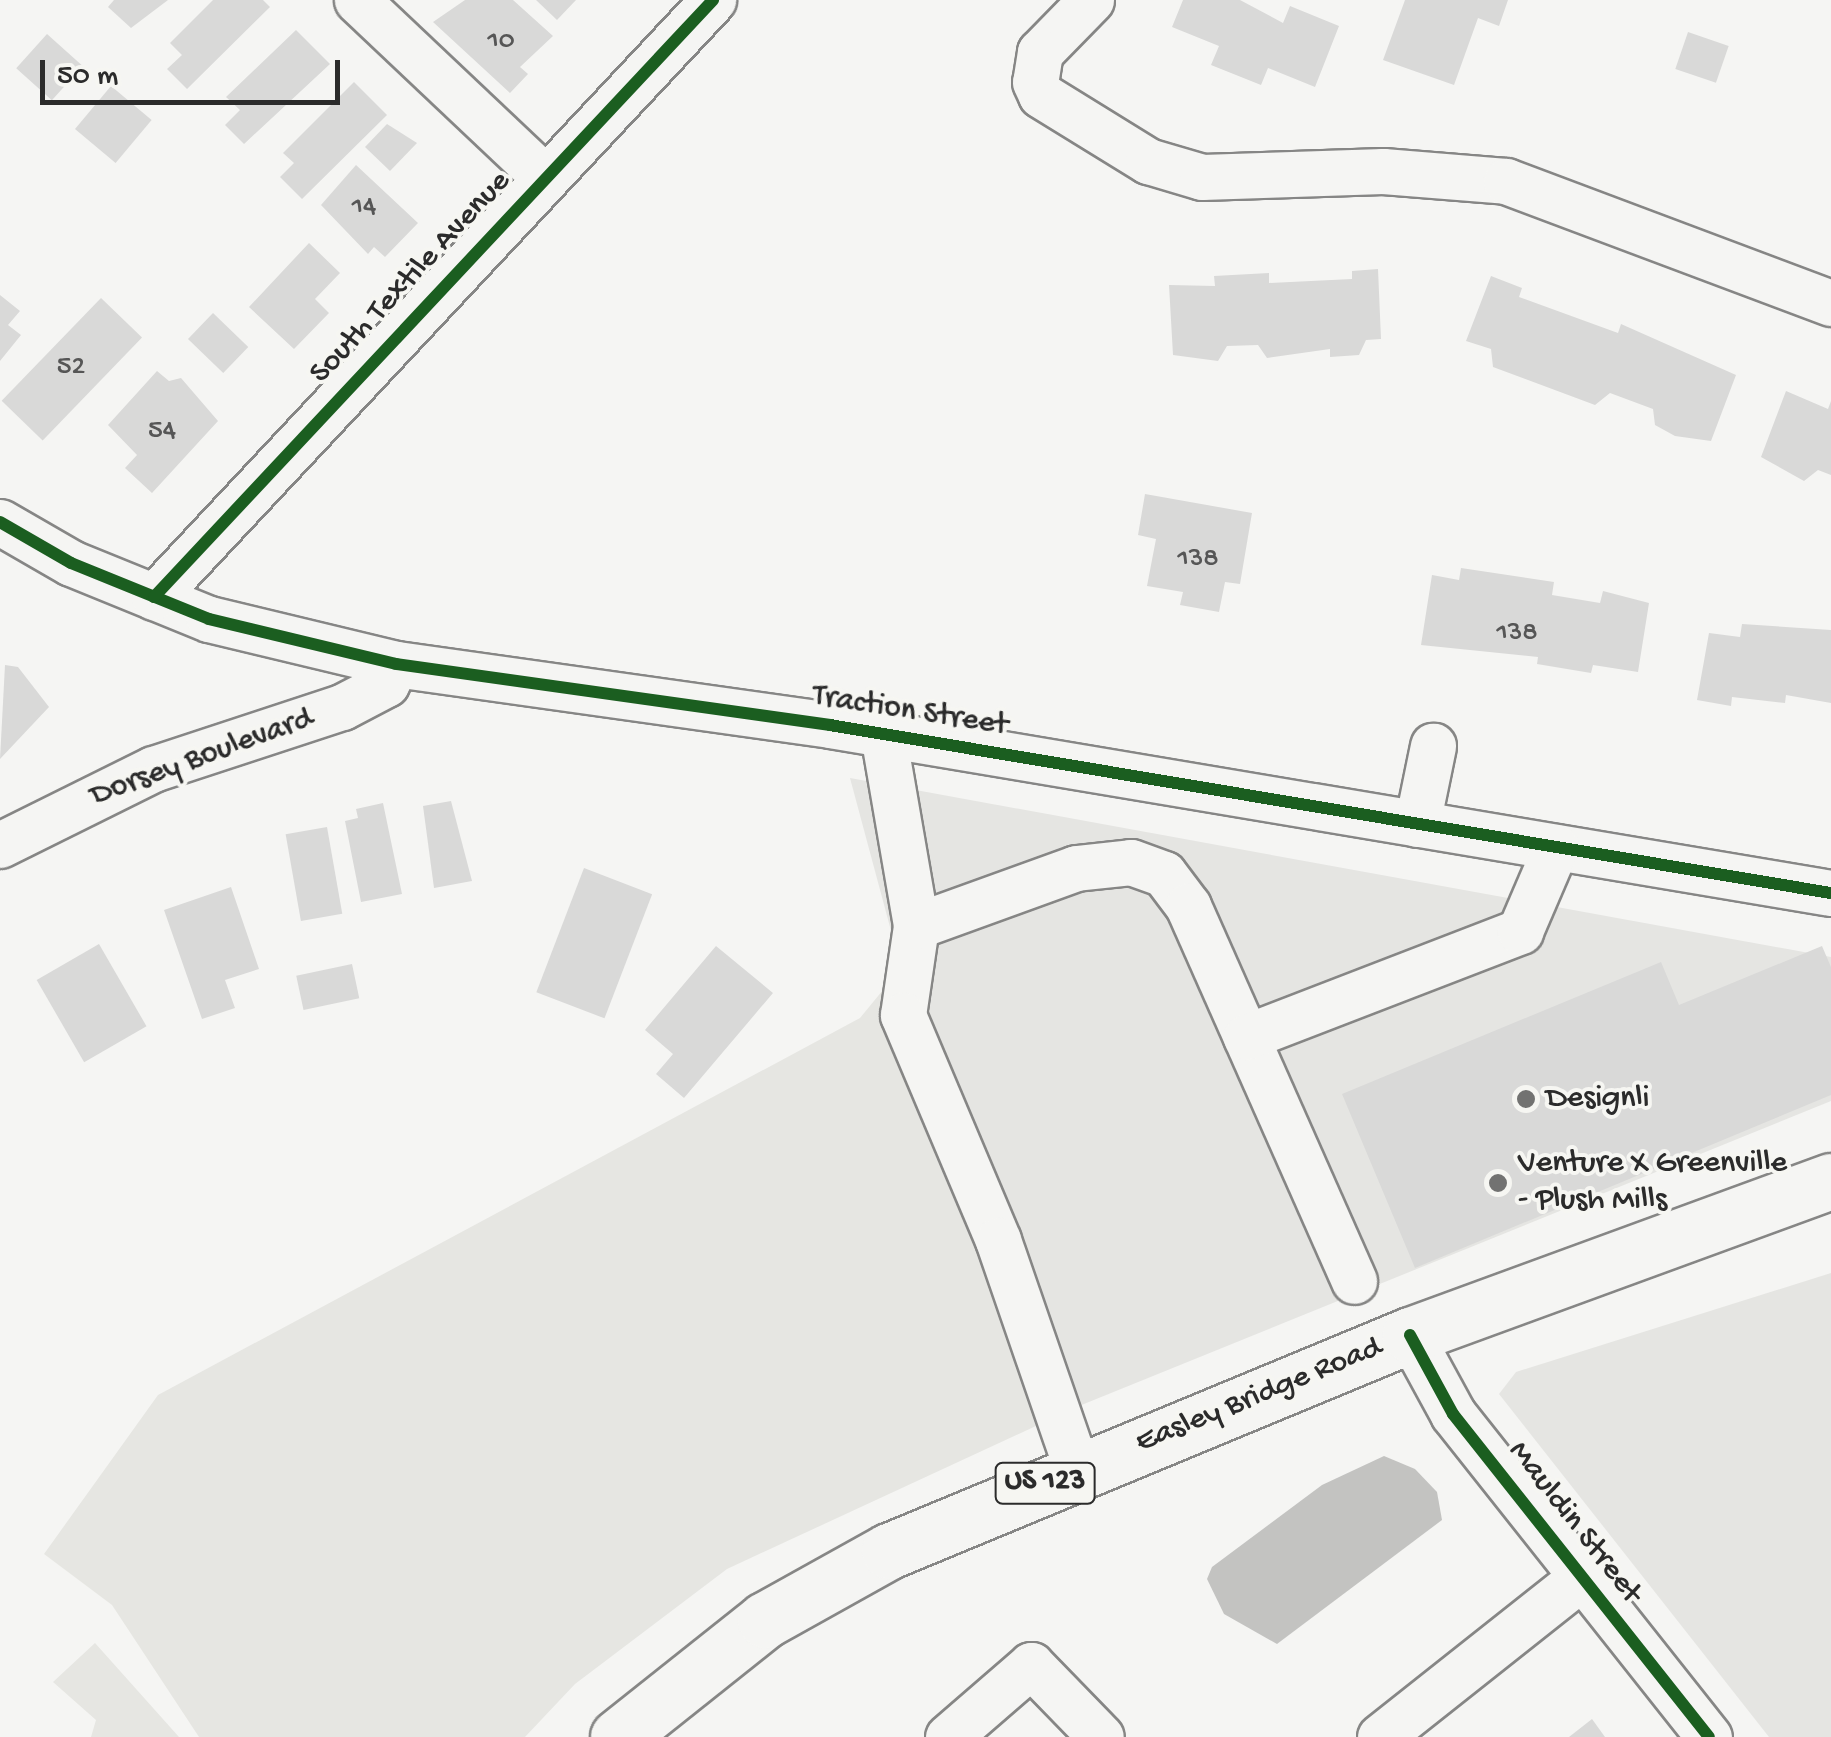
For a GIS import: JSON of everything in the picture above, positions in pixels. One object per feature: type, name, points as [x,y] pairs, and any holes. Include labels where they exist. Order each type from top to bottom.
[{"type":"highway","name":"Easley Bridge Road","points":[[618,1737],[765,1620],[890,1550],[1077,1469],[1410,1335],[1831,1181]]},
{"type":"street","points":[[357,0],[542,175]]},
{"type":"street","name":"South Textile Avenue","points":[[154,598],[542,175],[712,0]]},
{"type":"street","points":[[1091,0],[1040,52],[1035,82],[1041,95],[1148,160],[1202,176],[1383,170],[1506,181],[1831,302]]},
{"type":"street","name":"Traction Street","points":[[0,522],[71,564],[154,598],[396,664],[883,734],[1831,893]]},
{"type":"street","name":"Dorsey Boulevard","points":[[0,846],[153,769],[342,707],[386,684],[396,664]]},
{"type":"street","points":[[883,734],[916,926],[903,1015],[998,1240],[1077,1469]]},
{"type":"street","points":[[1417,824],[1433,746]]},
{"type":"street","points":[[1246,1037],[1520,931],[1556,847]]},
{"type":"street","points":[[916,926],[1076,868],[1131,862],[1164,874],[1188,906],[1354,1281]]},
{"type":"street","name":"Mauldin Street","points":[[1410,1335],[1453,1414],[1709,1737]]},
{"type":"street","points":[[1380,1737],[1582,1577]]},
{"type":"street","points":[[948,1737],[1031,1664],[1101,1737]]},
{"type":"shaded area","points":[[850,778],[1831,957],[1831,1101],[1079,1406],[901,968]]},
{"type":"shaded area","points":[[901,968],[1079,1406],[727,1569],[575,1684],[525,1737],[199,1737],[112,1605],[44,1554],[158,1395],[860,1018]]},
{"type":"shaded area","points":[[1831,1273],[1831,1737],[1769,1737],[1499,1394],[1516,1372]]},
{"type":"shaded area","points":[[1384,1456],[1415,1469],[1437,1492],[1442,1520],[1277,1644],[1224,1614],[1207,1579],[1212,1567],[1322,1485]]},
{"type":"shaded area","points":[[95,1643],[179,1737],[91,1737],[96,1720],[53,1682]]},
{"type":"building","points":[[114,0],[168,0],[131,28],[108,7]]},
{"type":"building","points":[[213,0],[263,0],[270,7],[187,89],[167,69],[182,55],[170,43]]},
{"type":"building","points":[[465,0],[513,0],[553,36],[520,67],[528,74],[510,93],[433,22]]},
{"type":"building","points":[[536,0],[576,0],[557,20]]},
{"type":"building","points":[[1183,0],[1240,0],[1283,23],[1290,6],[1339,26],[1315,87],[1268,68],[1261,85],[1211,65],[1219,46],[1172,27]]},
{"type":"building","points":[[1405,0],[1508,0],[1499,26],[1478,18],[1454,85],[1383,60]]},
{"type":"building","points":[[296,30],[330,64],[244,144],[225,125],[240,110],[226,97]]},
{"type":"building","points":[[1688,32],[1729,46],[1716,83],[1675,69]]},
{"type":"building","points":[[47,34],[83,66],[52,100],[16,68]]},
{"type":"building","points":[[354,82],[387,115],[302,199],[280,177],[294,163],[283,153]]},
{"type":"building","points":[[111,86],[152,120],[116,163],[75,129]]},
{"type":"building","points":[[387,124],[417,143],[390,171],[365,147]]},
{"type":"building","points":[[356,165],[418,223],[385,257],[374,247],[368,254],[321,205]]},
{"type":"building","points":[[309,243],[340,273],[315,299],[329,313],[294,349],[249,307]]},
{"type":"building","points":[[1378,269],[1381,339],[1366,340],[1359,355],[1330,357],[1330,349],[1267,358],[1258,345],[1227,346],[1218,361],[1173,355],[1169,285],[1215,286],[1214,276],[1269,273],[1269,283],[1352,279],[1352,271]]},
{"type":"building","points":[[1491,276],[1522,288],[1519,297],[1618,333],[1621,324],[1736,375],[1711,441],[1675,436],[1655,425],[1653,409],[1610,393],[1595,405],[1493,367],[1491,349],[1466,341]]},
{"type":"building","points":[[0,295],[20,311],[8,325],[21,335],[0,361]]},
{"type":"building","points":[[101,298],[142,338],[43,440],[2,401]]},
{"type":"building","points":[[213,313],[248,347],[223,373],[188,339]]},
{"type":"building","points":[[157,371],[169,381],[181,378],[218,421],[152,493],[125,468],[137,455],[108,425]]},
{"type":"building","points":[[1786,391],[1828,409],[1831,401],[1831,475],[1818,470],[1804,481],[1761,457]]},
{"type":"building","points":[[1145,494],[1252,513],[1240,584],[1225,582],[1219,612],[1180,605],[1183,592],[1147,586],[1156,539],[1138,535]]},
{"type":"building","points":[[1461,568],[1554,582],[1552,595],[1600,603],[1603,591],[1649,603],[1638,672],[1593,665],[1591,673],[1537,664],[1538,657],[1421,645],[1432,575],[1459,580]]},
{"type":"building","points":[[1742,624],[1831,630],[1831,703],[1786,695],[1785,703],[1732,697],[1731,706],[1697,700],[1709,633],[1740,637]]},
{"type":"building","points":[[5,665],[18,667],[49,707],[0,759]]},
{"type":"building","points":[[451,801],[472,881],[434,888],[423,806]]},
{"type":"building","points":[[383,803],[402,894],[361,902],[345,821],[358,818],[356,809]]},
{"type":"building","points":[[327,827],[342,914],[301,921],[286,834]]},
{"type":"building","points":[[584,868],[652,894],[604,1018],[536,992]]},
{"type":"building","points":[[231,887],[259,969],[225,980],[235,1008],[202,1019],[164,910]]},
{"type":"building","points":[[99,944],[146,1026],[84,1062],[37,980]]},
{"type":"building","points":[[716,946],[773,993],[684,1098],[656,1074],[673,1054],[645,1030]]},
{"type":"building","name":"Venture X Greenville - Plush Mills","points":[[1822,946],[1831,967],[1831,1095],[1415,1268],[1342,1094],[1661,962],[1679,1005]]},
{"type":"building","points":[[352,964],[359,998],[304,1010],[296,976]]},
{"type":"building","points":[[1592,1719],[1605,1737],[1569,1737]]},
{"type":"cycle path","points":[[154,597],[713,0]]},
{"type":"cycle path","points":[[0,522],[71,563],[209,619],[396,664],[830,725],[1831,893]]},
{"type":"cycle path","points":[[1410,1335],[1453,1414],[1709,1737]]},
{"type":"place","name":"Designli","points":[[1526,1099]]},
{"type":"place","name":"Venture X Greenville - Plush Mills","points":[[1498,1183]]}]
